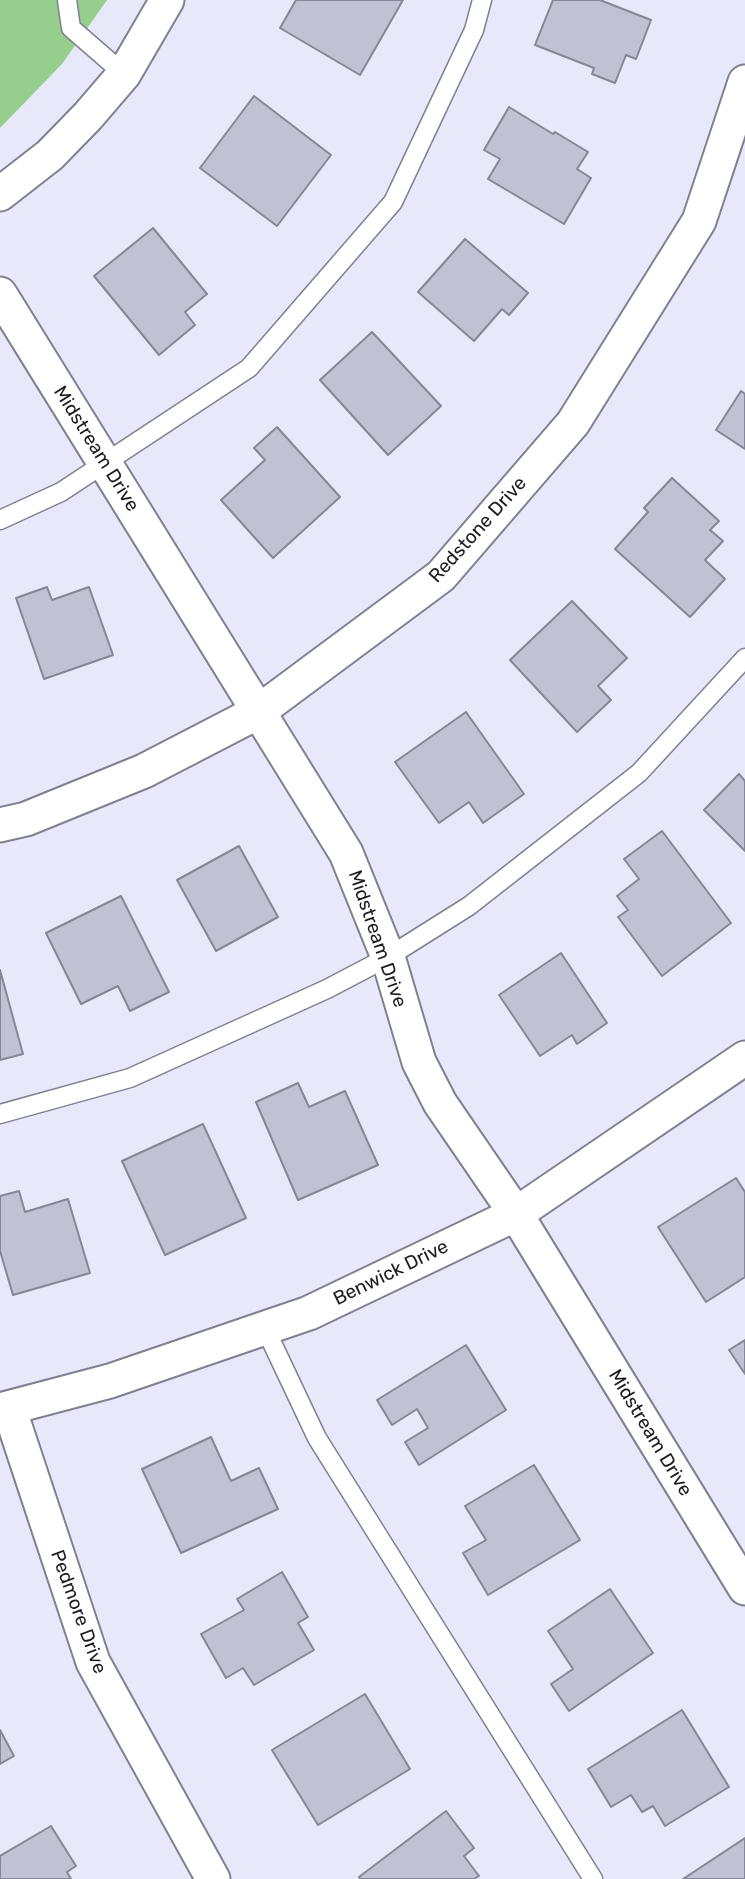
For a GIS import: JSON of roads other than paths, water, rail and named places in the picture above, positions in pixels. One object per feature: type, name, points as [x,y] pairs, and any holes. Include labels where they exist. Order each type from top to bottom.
[{"type":"street","points":[[0,194],[50,155],[88,116],[124,74],[167,0]]},
{"type":"street","name":"Redstone Drive","points":[[0,825],[26,819],[144,771],[258,712],[441,576],[573,423],[699,221],[745,82]]},
{"type":"street","name":"Midstream Drive","points":[[0,294],[346,853],[388,957],[419,1062],[440,1103],[516,1214],[745,1588]]},
{"type":"street","name":"Benwick Drive","points":[[4,1409],[110,1381],[309,1313],[516,1214],[745,1058]]},
{"type":"street","name":"Pedmore Drive","points":[[4,1409],[93,1662],[213,1879]]},
{"type":"lane","points":[[67,0],[71,28],[124,74]]},
{"type":"lane","points":[[0,520],[61,492],[249,368],[393,202],[474,30],[482,0]]},
{"type":"lane","points":[[0,1114],[130,1077],[327,989],[388,957],[469,906],[639,773],[745,659]]},
{"type":"lane","points":[[265,1328],[317,1438],[593,1879]]}]
